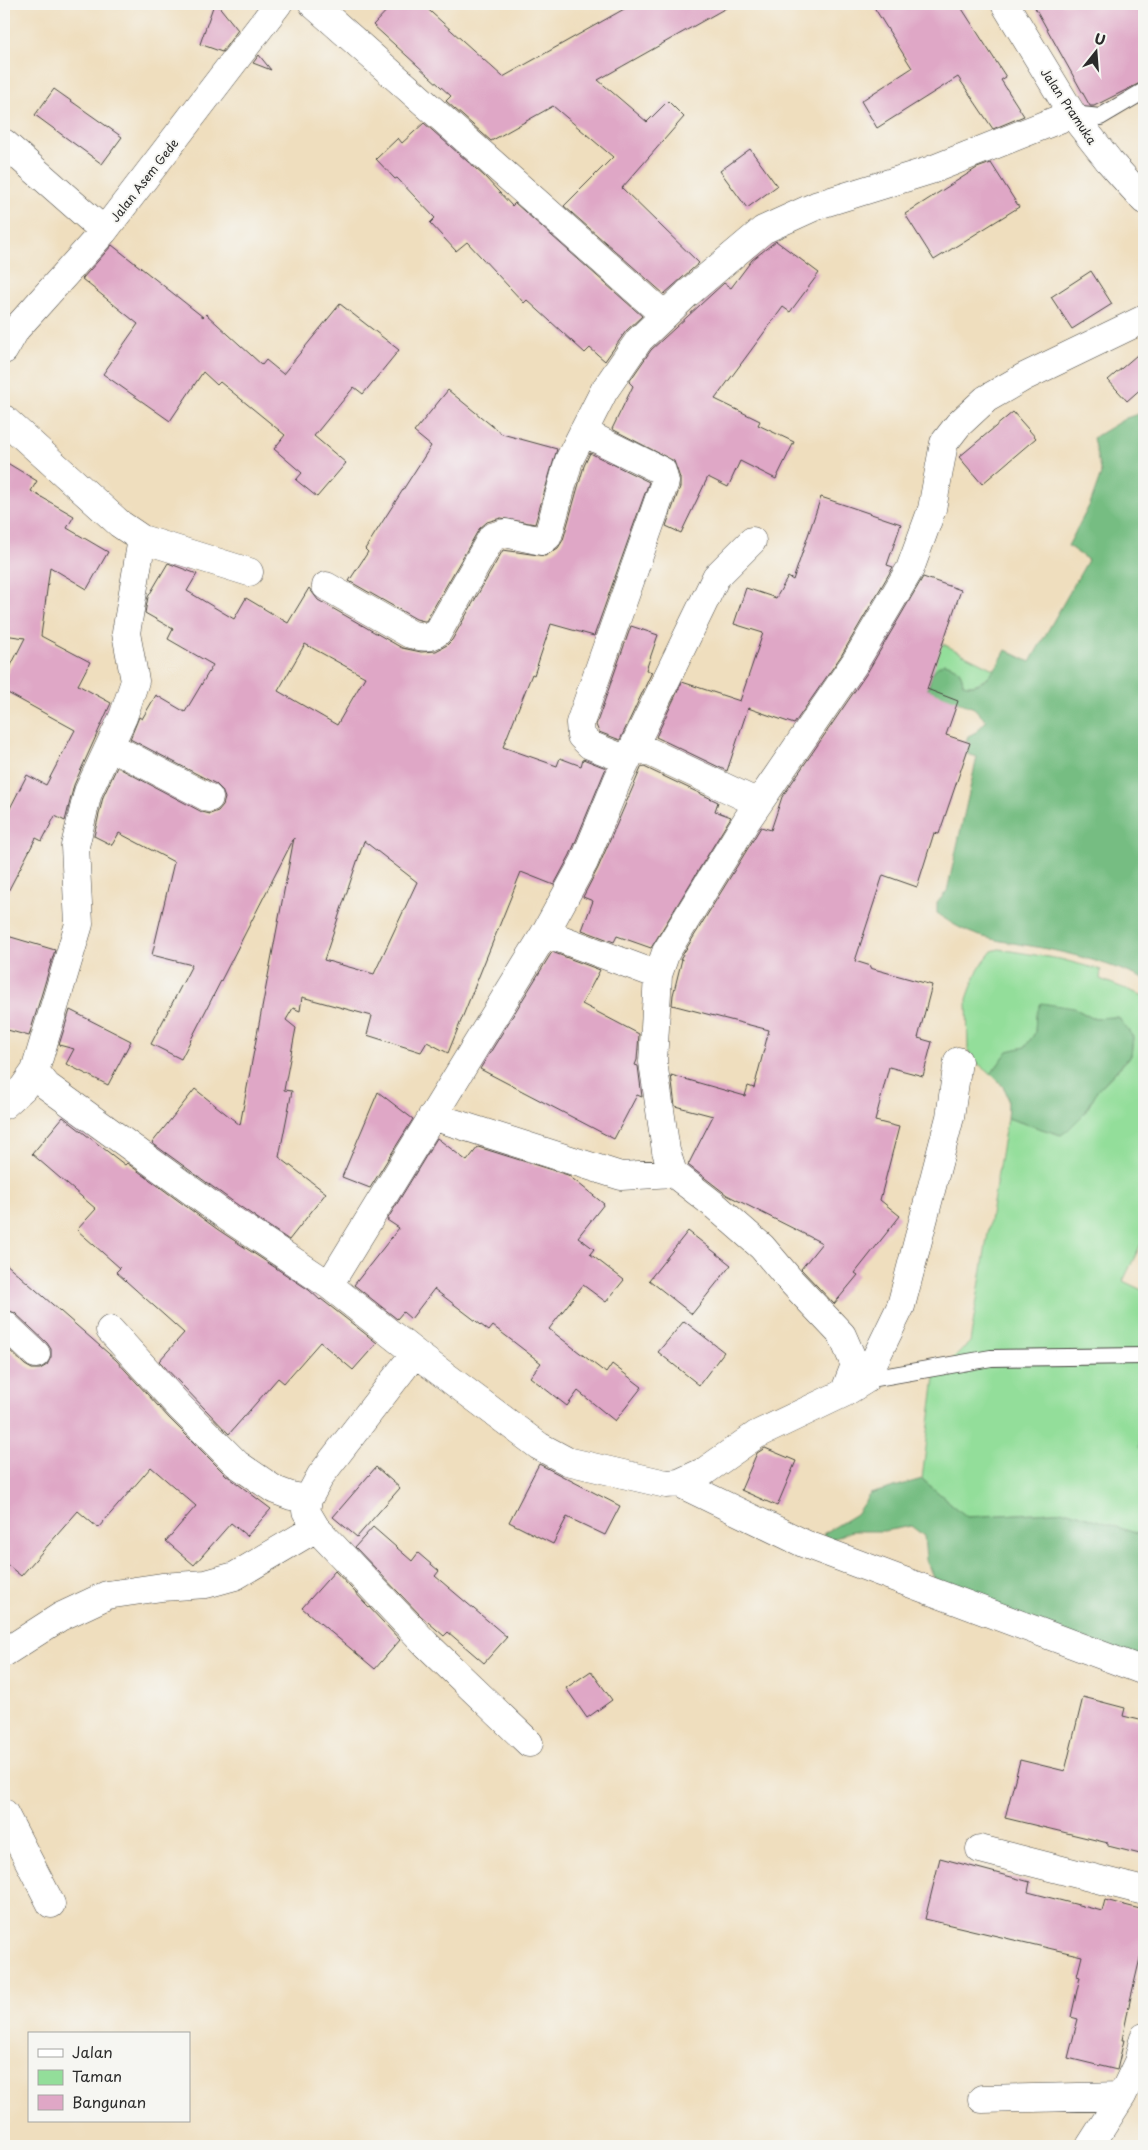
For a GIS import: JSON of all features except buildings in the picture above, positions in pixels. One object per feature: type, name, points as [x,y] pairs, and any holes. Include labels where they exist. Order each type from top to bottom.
[{"type":"street","name":"Jalan Asem Gede","points":[[8,333],[104,231],[278,4]]},
{"type":"street","points":[[312,4],[664,315]]},
{"type":"street","name":"Jalan Pramuka","points":[[1005,4],[1072,114],[1104,156],[1144,200]]},
{"type":"street","points":[[326,586],[410,634],[424,638],[433,636],[438,632],[492,537],[505,533],[542,541],[548,536],[568,460],[604,392],[634,347],[664,315],[763,230],[818,205],[931,170],[1072,114]]},
{"type":"street","points":[[4,143],[104,231]]},
{"type":"street","points":[[854,1387],[855,1365],[842,1334],[790,1280],[762,1246],[673,1173],[666,1151],[653,1062],[658,975],[666,952],[758,803],[854,664],[910,568],[932,509],[944,443],[958,424],[986,399],[1024,377],[1144,319]]},
{"type":"street","points":[[4,420],[120,524],[142,539],[249,572]]},
{"type":"street","points":[[583,432],[662,472],[665,482],[580,723],[581,736],[590,745],[631,752],[758,803]]},
{"type":"street","points":[[4,1105],[24,1088],[35,1071],[79,924],[75,846],[88,792],[110,746],[135,681],[126,633],[142,539]]},
{"type":"street","points":[[329,1285],[545,933],[584,862],[631,752],[716,577],[752,541]]},
{"type":"street","points":[[110,746],[209,798]]},
{"type":"street","points":[[545,933],[658,975]]},
{"type":"street","points":[[35,1071],[48,1086],[218,1211],[329,1285],[539,1446],[567,1461],[658,1483],[679,1483],[705,1471],[756,1435],[854,1387],[901,1306],[950,1117],[958,1061]]},
{"type":"street","points":[[432,1116],[621,1176],[673,1173]]},
{"type":"street","points":[[4,1324],[36,1354]]},
{"type":"street","points":[[110,1330],[180,1408],[237,1464],[275,1490],[291,1496],[308,1499]]},
{"type":"street","points":[[416,1353],[321,1476],[308,1499],[306,1511],[316,1528],[426,1644],[529,1743]]},
{"type":"street","points":[[679,1483],[805,1544],[1144,1671]]},
{"type":"street","points":[[4,1653],[60,1617],[107,1595],[162,1587],[206,1584],[235,1576],[316,1528]]},
{"type":"street","points":[[4,1814],[51,1904]]},
{"type":"street","points":[[980,1849],[1144,1891]]},
{"type":"street","points":[[1090,2146],[1122,2096],[1142,2054]]},
{"type":"street","points":[[982,2099],[1122,2096]]},
{"type":"lane","points":[[1072,114],[1100,117],[1144,91]]},
{"type":"lane","points":[[854,1387],[991,1358],[1144,1356]]},
{"type":"green space","points":[[1144,412],[1144,979],[1106,964],[1081,957],[987,938],[963,929],[937,913],[937,903],[947,891],[977,757],[962,752],[968,736],[976,732],[986,721],[974,708],[928,690],[934,670],[945,663],[958,670],[963,684],[971,685],[984,681],[989,676],[1006,650],[1030,662],[1088,560],[1068,546],[1091,502],[1101,474],[1093,438],[1126,418]]},
{"type":"green space","points":[[897,621],[995,670],[977,684],[968,685],[963,684],[958,670],[945,663],[930,675],[928,690],[866,665]]},
{"type":"green space","points":[[999,949],[1060,959],[1101,970],[1100,979],[1144,996],[1144,1238],[1123,1281],[1144,1291],[1144,1406],[1139,1448],[1144,1450],[1144,1536],[1069,1511],[967,1517],[922,1479],[935,1377],[970,1342],[1007,1118],[1061,1135],[1085,1113],[1097,1091],[1131,1056],[1133,1037],[1118,1017],[1092,1018],[1074,1008],[1036,1015],[1035,1033],[1025,1047],[1008,1051],[991,1074],[976,1062],[968,1051],[967,999],[976,974],[984,961],[992,951]]},
{"type":"green space","points":[[1041,1003],[1074,1008],[1092,1018],[1118,1017],[1133,1037],[1131,1055],[1097,1091],[1085,1113],[1061,1135],[1007,1118],[1007,1093],[991,1074],[1008,1051],[1025,1047],[1035,1033],[1036,1015]]},
{"type":"green space","points":[[922,1479],[967,1517],[1069,1511],[1144,1536],[1144,1661],[936,1585],[926,1559],[924,1536],[911,1526],[884,1531],[852,1531],[830,1540],[823,1534],[856,1514],[870,1494]]}]
